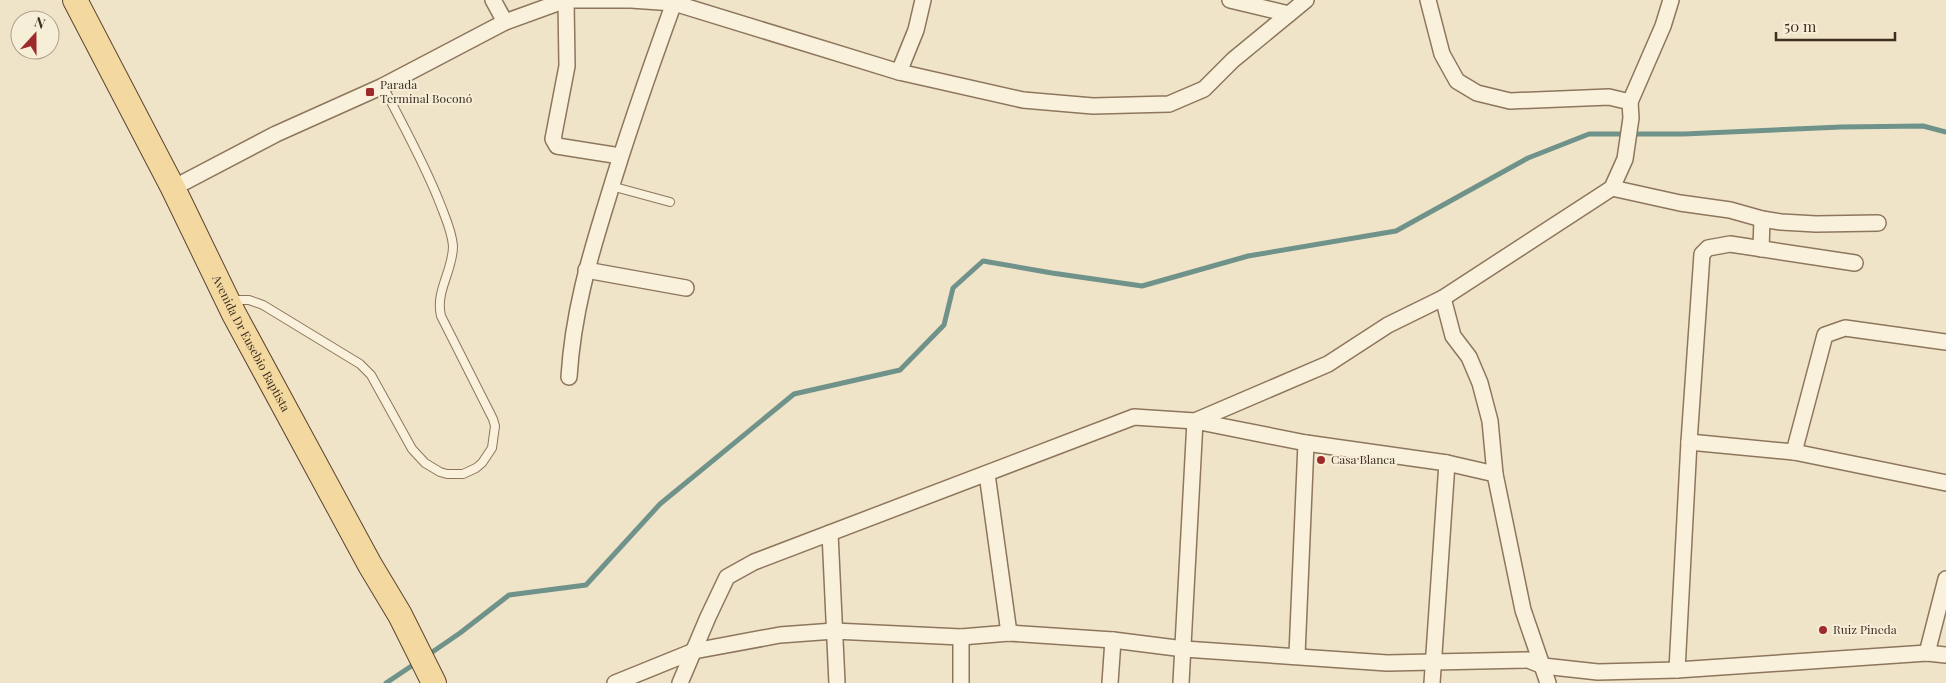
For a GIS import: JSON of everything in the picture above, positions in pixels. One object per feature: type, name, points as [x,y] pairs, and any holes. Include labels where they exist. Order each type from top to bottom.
[{"type":"main road","name":"Avenida Dr Eusebio Baptista","points":[[76,0],[173,188],[227,300],[361,548],[400,615],[434,683]]},
{"type":"street","points":[[493,0],[505,22]]},
{"type":"street","points":[[173,188],[276,134],[383,86],[505,22],[566,0],[675,2],[899,72],[1023,100],[1093,106],[1169,104],[1204,90],[1233,60],[1306,0]]},
{"type":"street","points":[[566,0],[567,66],[553,139],[557,146],[620,156]]},
{"type":"street","points":[[899,72],[916,30],[923,0]]},
{"type":"street","points":[[1230,0],[1289,14]]},
{"type":"street","points":[[1428,0],[1442,54],[1456,81],[1477,93],[1510,101],[1609,98],[1631,110]]},
{"type":"street","points":[[1195,421],[1328,364],[1388,325],[1443,298],[1612,188],[1625,159],[1631,110],[1671,0]]},
{"type":"street","points":[[569,377],[571,341],[586,270],[620,156],[675,2]]},
{"type":"street","points":[[1612,188],[1680,204],[1730,210],[1762,219],[1816,224],[1878,224]]},
{"type":"street","points":[[1761,249],[1762,219]]},
{"type":"street","points":[[1677,670],[1689,442],[1702,254],[1708,248],[1730,244],[1854,263]]},
{"type":"street","points":[[586,270],[686,288]]},
{"type":"street","points":[[1443,298],[1453,336],[1469,357],[1480,382],[1490,421],[1495,474],[1523,610],[1548,683]]},
{"type":"street","points":[[1794,452],[1825,334],[1845,328],[1946,342]]},
{"type":"street","points":[[680,683],[727,577],[754,562],[830,532],[1134,417],[1195,421],[1306,443],[1447,463],[1495,474]]},
{"type":"street","points":[[1181,683],[1195,421]]},
{"type":"street","points":[[1689,442],[1794,452],[1946,483]]},
{"type":"street","points":[[1297,655],[1306,443]]},
{"type":"street","points":[[1432,683],[1447,463]]},
{"type":"street","points":[[987,474],[1009,633]]},
{"type":"street","points":[[830,532],[837,683]]},
{"type":"street","points":[[1926,654],[1946,578]]},
{"type":"street","points":[[616,683],[694,651],[780,635],[834,631],[961,637],[1009,633],[1113,640],[1184,649],[1297,655],[1388,663],[1528,660],[1543,666],[1598,672],[1677,670],[1926,654],[1946,655]]},
{"type":"street","points":[[961,637],[961,683]]},
{"type":"street","points":[[1110,683],[1113,640]]},
{"type":"lane","points":[[227,300],[248,300],[263,305],[360,364],[370,375],[412,449],[418,457],[433,469],[447,474],[463,474],[476,468],[488,456],[494,439],[493,419],[441,316],[439,308],[440,292],[452,254],[452,235],[430,177],[383,86]]},
{"type":"lane","points":[[611,186],[670,202]]},
{"type":"waterway","points":[[428,655],[509,595],[586,585],[660,504],[794,394],[900,370],[944,325],[953,288],[983,261],[1142,286],[1248,256],[1396,231],[1528,158],[1589,134],[1684,134],[1841,127],[1923,126],[1946,132]]},
{"type":"waterway","points":[[386,683],[416,663]]},
{"type":"place","name":"Parada Terminal Boconó","points":[[370,92]]},
{"type":"place","name":"Casa Blanca","points":[[1321,460]]},
{"type":"place","name":"Ruiz Pineda","points":[[1823,630]]}]
